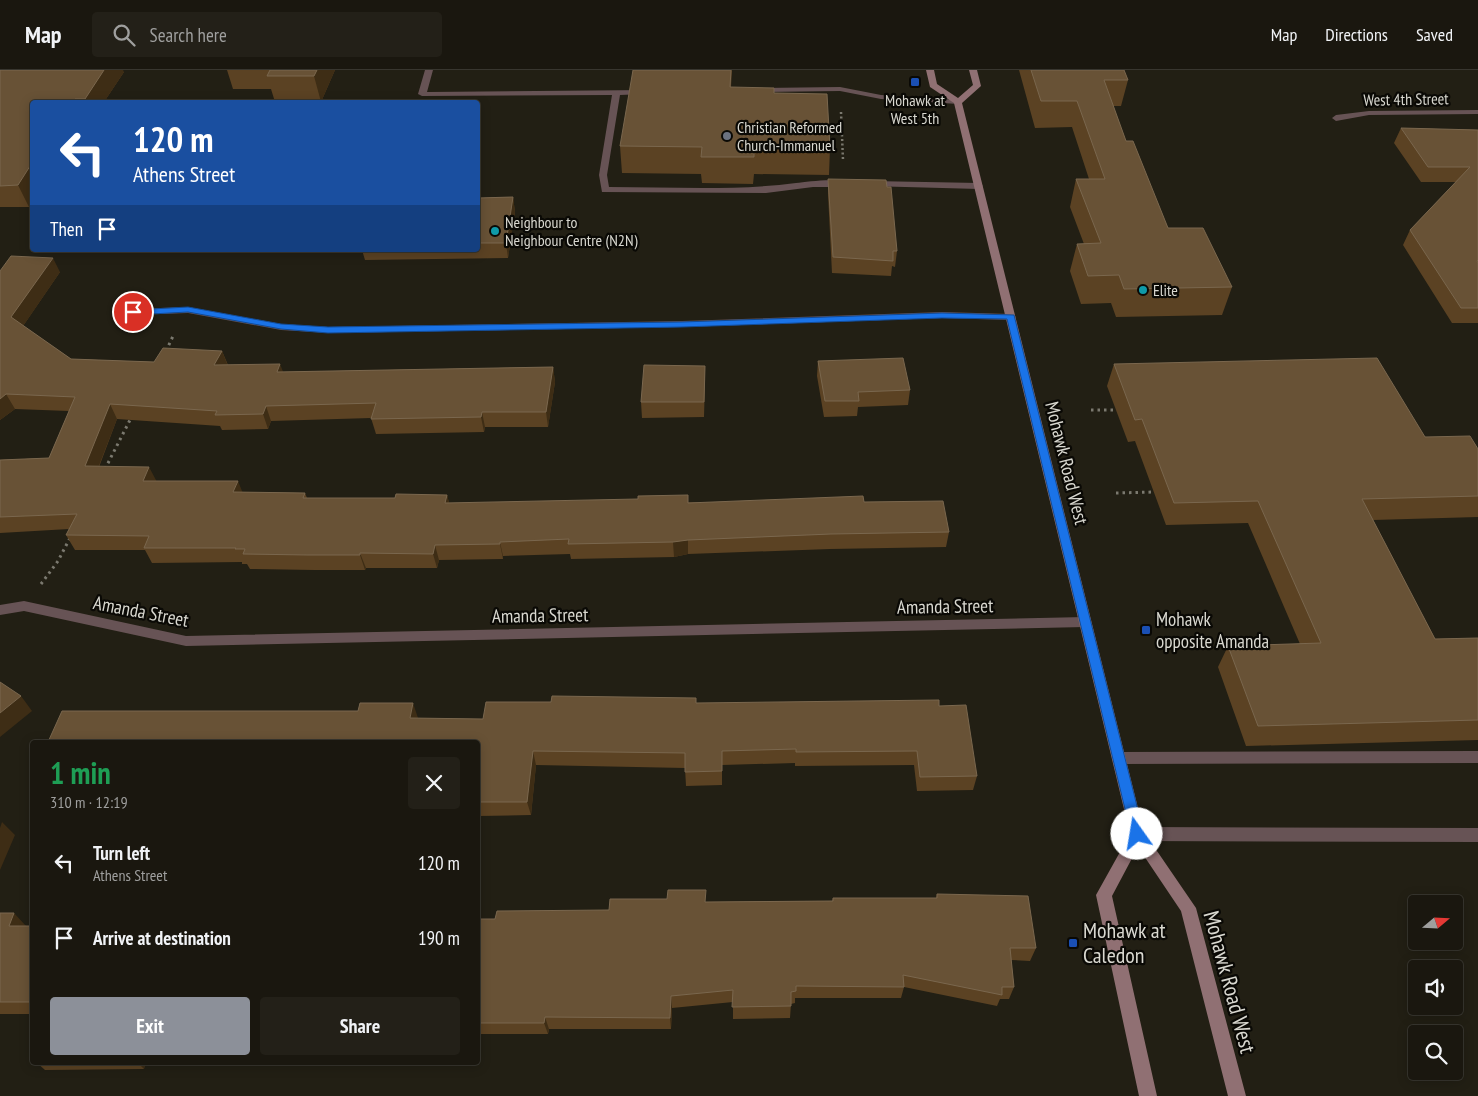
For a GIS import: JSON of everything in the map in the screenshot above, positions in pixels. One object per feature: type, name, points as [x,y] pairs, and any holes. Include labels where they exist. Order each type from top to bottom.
[{"type":"main road","points":[[930,70],[933,85],[958,102],[977,86],[974,70]]},
{"type":"main road","name":"Mohawk Road West","points":[[958,102],[1137,834],[1188,908],[1238,1096]]},
{"type":"main road","points":[[1137,834],[1104,895],[1148,1096]]},
{"type":"street","points":[[429,70],[422,94],[655,92]]},
{"type":"street","points":[[752,90],[840,89],[881,97],[958,102]]},
{"type":"street","points":[[616,93],[604,175],[605,190],[766,190],[812,184],[979,186]]},
{"type":"street","name":"West 4th Street","points":[[1336,118],[1369,113],[1478,112]]},
{"type":"street","points":[[133,312],[188,310],[281,327],[328,330],[682,324],[942,316],[1011,317]]},
{"type":"street","name":"Amanda Street","points":[[0,610],[24,606],[186,641],[1085,622]]},
{"type":"street","points":[[1119,758],[1478,757]]},
{"type":"street","points":[[1137,834],[1478,835]]},
{"type":"path","points":[[840,89],[855,184]]},
{"type":"path","points":[[165,351],[188,310]]},
{"type":"path","points":[[1091,410],[1116,410]]},
{"type":"path","points":[[103,474],[134,412]]},
{"type":"path","points":[[1116,493],[1154,492]]},
{"type":"path","points":[[24,606],[58,561],[71,535]]},
{"type":"building","points":[[0,70],[104,70],[85,99],[30,100],[30,166],[18,185],[0,186]]},
{"type":"building","points":[[270,70],[317,70],[314,76],[267,76]]},
{"type":"building","points":[[633,70],[731,70],[730,87],[774,88],[774,93],[827,94],[830,148],[754,147],[754,157],[701,157],[702,147],[620,146]]},
{"type":"building","points":[[1031,70],[1124,70],[1128,80],[1104,80],[1126,141],[1133,141],[1168,228],[1203,228],[1232,287],[1124,289],[1119,275],[1088,276],[1077,244],[1101,243],[1076,179],[1105,179],[1077,101],[1041,101]]},
{"type":"building","points":[[1401,128],[1478,130],[1478,308],[1461,308],[1410,230],[1470,167],[1428,167]]},
{"type":"building","points":[[828,179],[886,180],[887,187],[891,187],[897,251],[893,251],[893,261],[833,257]]},
{"type":"building","points":[[513,197],[506,243],[480,243],[480,198]]},
{"type":"building","points":[[11,256],[53,258],[11,317],[71,359],[154,362],[163,348],[222,351],[214,365],[280,364],[277,372],[553,367],[546,412],[482,412],[481,417],[371,419],[376,403],[266,406],[263,414],[215,415],[217,411],[110,404],[85,466],[149,467],[143,481],[238,481],[233,492],[305,493],[303,498],[395,498],[396,494],[447,495],[445,503],[638,499],[638,496],[688,495],[688,503],[863,496],[864,502],[943,501],[949,532],[831,534],[673,542],[568,544],[569,539],[500,542],[500,544],[435,545],[433,554],[243,554],[245,549],[236,548],[144,548],[149,536],[66,535],[77,514],[0,517],[0,460],[49,458],[75,397],[6,394],[0,399],[0,271]]},
{"type":"building","points":[[903,358],[910,390],[858,392],[859,401],[825,401],[818,361]]},
{"type":"building","points":[[1377,358],[1425,437],[1470,436],[1478,449],[1478,496],[1362,499],[1435,639],[1478,638],[1478,720],[1258,726],[1228,646],[1321,643],[1258,501],[1174,503],[1142,419],[1135,420],[1114,364]]},
{"type":"building","points":[[644,365],[705,366],[704,402],[641,402]]},
{"type":"building","points":[[0,682],[21,696],[0,713]]},
{"type":"building","points":[[552,696],[696,698],[696,703],[939,700],[939,706],[966,705],[977,776],[920,777],[917,751],[796,752],[796,749],[722,751],[722,771],[685,772],[685,753],[533,751],[527,802],[480,802],[480,740],[49,740],[62,711],[358,711],[360,703],[413,703],[410,718],[483,719],[486,702],[551,702]]},
{"type":"building","points":[[668,890],[706,890],[705,902],[833,901],[833,898],[937,898],[937,894],[1028,896],[1036,948],[1010,948],[1014,987],[1002,987],[1002,995],[903,975],[904,987],[796,986],[796,991],[791,992],[791,1006],[732,1007],[733,990],[671,996],[670,1018],[545,1017],[544,1023],[480,1023],[480,919],[495,919],[497,911],[609,910],[610,899],[667,899]]},
{"type":"building","points":[[0,913],[14,913],[9,926],[30,926],[30,1002],[0,1002]]},
{"type":"place","name":"Mohawk at West 5th","points":[[915,82]]},
{"type":"place","name":"Christian Reformed Church-Immanuel","points":[[727,136]]},
{"type":"place","name":"Neighbour to Neighbour Centre (N2N)","points":[[495,231]]},
{"type":"place","name":"Elite","points":[[1143,290]]},
{"type":"place","name":"Mohawk opposite Amanda","points":[[1146,630]]},
{"type":"place","name":"Mohawk at Caledon","points":[[1073,943]]},
{"type":"route","points":[[133,312],[188,310],[281,327],[328,330],[682,324],[942,316],[1011,317],[1137,834]]}]
